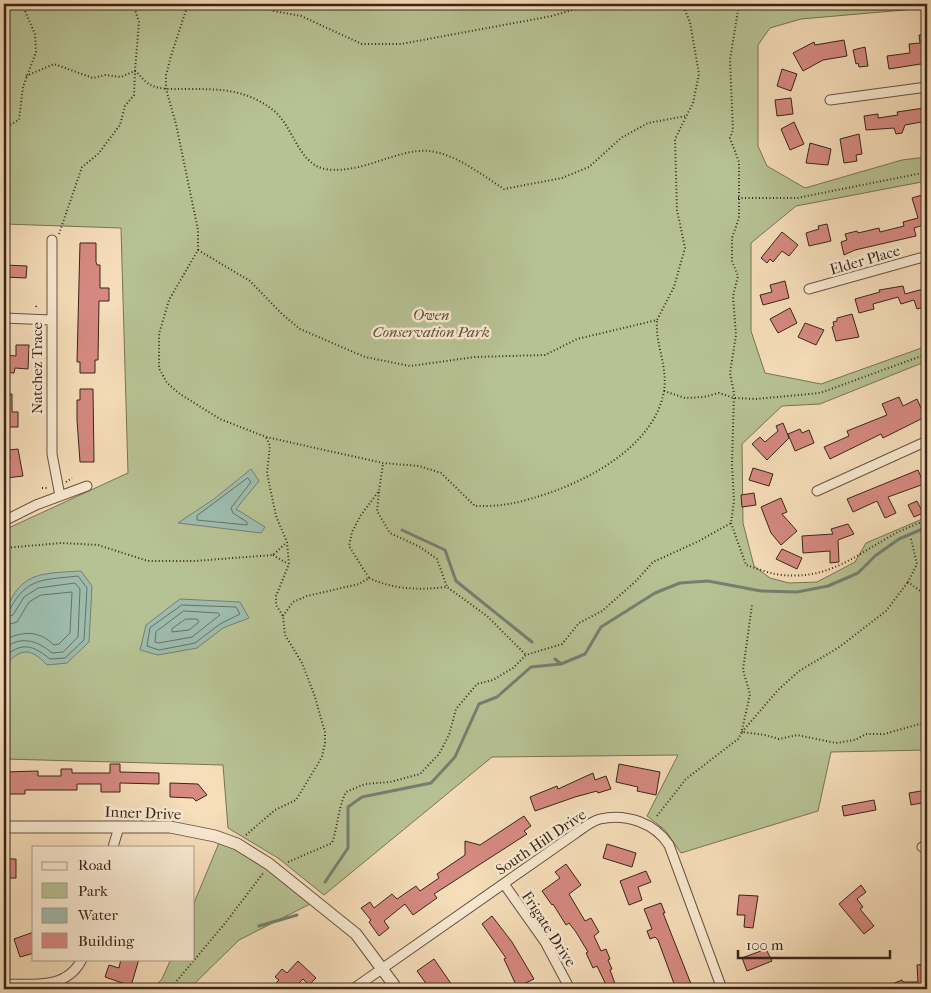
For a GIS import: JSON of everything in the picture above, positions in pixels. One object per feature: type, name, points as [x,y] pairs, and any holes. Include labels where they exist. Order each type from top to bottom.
[{"type":"street","points":[[830,100],[927,87]]},
{"type":"street","name":"Natchez Trace","points":[[52,240],[52,454],[60,496]]},
{"type":"street","name":"Elder Place","points":[[809,290],[927,256]]},
{"type":"street","points":[[4,318],[51,320]]},
{"type":"street","points":[[817,492],[927,441]]},
{"type":"street","points":[[4,521],[87,486]]},
{"type":"street","name":"South Hill Drive","points":[[354,989],[595,821],[621,818],[648,825],[664,838],[676,860],[722,989]]},
{"type":"street","points":[[113,846],[119,826]]},
{"type":"street","name":"Inner Drive","points":[[4,827],[170,827],[206,834],[237,844],[270,864],[356,934],[397,989]]},
{"type":"street","name":"Frigate Drive","points":[[504,884],[545,942],[570,989]]},
{"type":"street","points":[[4,984],[51,984],[59,982],[71,974],[81,960]]},
{"type":"path","points":[[4,128],[19,120],[26,76],[36,52],[35,34],[22,4]]},
{"type":"path","points":[[52,240],[59,235],[82,167],[98,154],[120,125],[125,106],[134,95],[139,22],[133,4]]},
{"type":"path","points":[[188,4],[166,75],[166,89],[176,124],[196,221],[198,250],[169,300],[158,334],[159,368],[167,382],[180,394],[220,419],[266,437],[383,463],[419,466],[441,473],[475,506],[508,504],[545,495],[577,482],[607,465],[638,440],[651,425],[664,392],[662,355],[656,334],[656,320],[674,287],[685,248],[677,210],[676,139],[693,103],[699,74],[690,22],[684,8],[678,4]]},
{"type":"path","points":[[257,4],[301,16],[362,44],[401,44],[552,16],[592,4]]},
{"type":"path","points":[[739,4],[730,60],[733,130],[730,138],[739,162],[739,218],[732,238],[732,261],[738,276],[733,296],[736,335],[730,373],[734,398],[734,501],[731,523],[746,565],[774,574],[803,576],[824,572],[845,564],[889,536],[927,520]]},
{"type":"path","points":[[798,4],[835,9],[927,4]]},
{"type":"path","points":[[26,76],[54,64],[93,78],[105,75],[121,76],[135,72]]},
{"type":"path","points":[[135,72],[150,84],[166,89],[236,91],[251,96],[275,111],[286,124],[309,161],[324,169],[369,165],[414,152],[430,151],[463,164],[504,189],[562,178],[589,167],[621,138],[648,124],[686,116]]},
{"type":"path","points":[[738,198],[797,198],[927,172]]},
{"type":"path","points":[[198,250],[250,280],[282,314],[300,329],[365,356],[410,366],[475,356],[545,354],[577,339],[656,320]]},
{"type":"path","points":[[664,392],[685,398],[704,397],[719,392],[734,398],[756,399],[820,393],[927,354]]},
{"type":"path","points":[[246,835],[275,810],[296,800],[322,757],[325,743],[325,732],[320,711],[302,663],[286,635],[283,616],[276,606],[276,596],[289,564],[287,542],[276,516],[267,473],[270,446],[266,437]]},
{"type":"path","points":[[383,463],[377,511],[390,533],[420,547],[437,559],[447,587],[487,616],[526,655]]},
{"type":"path","points":[[69,481],[72,478]]},
{"type":"path","points":[[379,491],[361,515],[352,532],[349,546],[368,578],[397,588],[447,587]]},
{"type":"path","points":[[288,862],[332,843],[338,826],[339,806],[346,792],[365,784],[410,778],[430,766],[449,735],[456,709],[477,684],[493,680],[513,668],[526,655],[562,644],[579,622],[602,611],[636,581],[653,562],[699,541],[731,523]]},
{"type":"path","points":[[657,816],[686,779],[738,739],[778,690],[798,671],[838,648],[886,611],[908,582],[917,564],[911,539]]},
{"type":"path","points":[[273,555],[287,542]]},
{"type":"path","points":[[4,548],[61,543],[98,545],[148,561],[194,561],[273,555],[289,564]]},
{"type":"path","points":[[283,616],[293,602],[306,596],[359,584],[368,578]]},
{"type":"path","points":[[908,582],[927,596]]},
{"type":"path","points":[[742,732],[750,694],[743,670],[752,606]]},
{"type":"path","points":[[742,732],[779,739],[797,735],[836,743],[855,740],[866,734],[884,734],[927,722]]},
{"type":"path","points":[[195,959],[270,864]]},
{"type":"path","points":[[170,989],[195,960]]},
{"type":"green space","name":"Owen Conservation Park","points":[[4,4],[927,4],[927,8],[801,19],[770,28],[758,45],[758,146],[767,166],[805,188],[902,160],[927,157],[927,181],[796,206],[751,243],[751,331],[765,373],[821,384],[927,346],[927,361],[820,404],[782,406],[742,444],[743,523],[754,566],[770,578],[789,583],[817,582],[855,562],[866,543],[927,517],[927,750],[831,752],[818,811],[681,853],[665,830],[647,816],[678,755],[492,757],[324,895],[278,858],[228,828],[223,765],[4,759],[4,530],[128,473],[121,228],[4,224]]},
{"type":"green space","points":[[221,838],[316,901],[239,940],[189,989],[152,989],[162,979],[171,960],[195,960],[195,901]]},
{"type":"water","points":[[251,469],[259,481],[236,509],[265,527],[261,533],[178,523],[214,499]]},
{"type":"water","points":[[81,571],[92,586],[89,642],[67,663],[47,665],[36,655],[26,652],[16,656],[4,666],[6,615],[15,593],[23,584],[39,575]]},
{"type":"water","points":[[180,599],[240,602],[249,618],[223,628],[197,648],[158,655],[140,650],[146,625]]},
{"type":"building","points":[[927,34],[927,63],[889,69],[887,56],[910,53],[909,44],[920,43],[919,35]]},
{"type":"building","points":[[844,40],[847,56],[823,60],[803,71],[793,53],[814,42],[815,45]]},
{"type":"building","points":[[865,47],[868,66],[859,67],[858,63],[856,64],[853,50]]},
{"type":"building","points":[[782,69],[797,74],[791,91],[777,86]]},
{"type":"building","points":[[791,98],[793,114],[777,116],[775,100]]},
{"type":"building","points":[[924,108],[927,110],[927,121],[905,125],[902,133],[896,134],[894,128],[866,130],[864,116],[878,114],[878,118],[898,115],[897,112]]},
{"type":"building","points":[[794,122],[804,144],[790,150],[781,129]]},
{"type":"building","points":[[859,134],[862,154],[856,155],[857,161],[844,163],[840,139]]},
{"type":"building","points":[[810,143],[831,149],[828,165],[806,163]]},
{"type":"building","points":[[922,195],[927,224],[914,228],[916,236],[855,250],[844,255],[841,242],[847,240],[845,234],[879,228],[880,232],[904,226],[903,222],[918,218],[912,198]]},
{"type":"building","points":[[827,224],[831,241],[809,246],[806,233],[819,229],[818,226]]},
{"type":"building","points":[[782,232],[798,245],[789,256],[782,251],[773,262],[770,259],[767,263],[761,258]]},
{"type":"building","points":[[80,243],[96,243],[96,262],[97,265],[100,265],[100,288],[109,288],[109,301],[99,301],[98,360],[95,360],[95,373],[80,373],[80,362],[77,362]]},
{"type":"building","points":[[4,265],[27,266],[26,278],[4,277]]},
{"type":"building","points":[[785,281],[789,298],[763,305],[760,295],[772,292],[770,285]]},
{"type":"building","points":[[903,286],[905,294],[927,288],[927,306],[917,309],[914,300],[901,304],[898,297],[873,304],[874,309],[859,313],[855,299],[880,292],[879,290]]},
{"type":"building","points":[[790,308],[797,323],[778,333],[770,319]]},
{"type":"building","points":[[852,314],[859,337],[836,341],[832,327],[834,326],[833,322],[837,321],[837,318]]},
{"type":"building","points":[[805,323],[824,330],[816,345],[798,337]]},
{"type":"building","points":[[16,345],[29,345],[28,369],[15,368],[14,373],[4,372],[4,355],[16,356]]},
{"type":"building","points":[[80,389],[93,389],[94,462],[80,462],[77,400],[80,400]]},
{"type":"building","points":[[4,394],[12,394],[12,412],[18,412],[18,427],[4,427]]},
{"type":"building","points":[[899,397],[903,406],[917,399],[925,417],[883,438],[881,434],[830,459],[824,447],[849,436],[847,431],[887,415],[882,404]]},
{"type":"building","points":[[783,423],[789,438],[767,460],[752,444],[760,437],[765,442],[778,431],[776,426]]},
{"type":"building","points":[[800,429],[802,433],[809,430],[814,443],[795,451],[788,434]]},
{"type":"building","points":[[18,449],[23,476],[6,478],[4,459],[10,458],[9,450]]},
{"type":"building","points":[[753,468],[773,474],[769,486],[749,480]]},
{"type":"building","points":[[918,470],[924,484],[888,497],[896,513],[885,518],[877,501],[853,512],[847,499]]},
{"type":"building","points":[[754,493],[756,505],[742,507],[741,495]]},
{"type":"building","points":[[781,498],[787,512],[782,514],[797,531],[781,545],[771,533],[761,507]]},
{"type":"building","points":[[917,501],[923,513],[914,517],[908,505]]},
{"type":"building","points":[[848,524],[854,534],[838,540],[839,562],[830,563],[830,551],[803,553],[802,536],[833,534],[831,529]]},
{"type":"building","points":[[782,549],[802,558],[797,569],[776,559]]},
{"type":"building","points":[[110,764],[120,764],[120,772],[159,773],[159,784],[120,783],[120,792],[101,792],[101,784],[77,784],[77,790],[25,790],[25,794],[5,794],[5,772],[38,771],[38,776],[61,776],[61,769],[72,769],[72,773],[110,773]]},
{"type":"building","points":[[619,764],[660,772],[656,795],[637,791],[638,787],[616,782]]},
{"type":"building","points":[[593,773],[595,780],[606,776],[611,789],[575,797],[535,811],[530,797],[557,786],[558,789]]},
{"type":"building","points":[[170,783],[198,784],[207,795],[196,801],[193,798],[170,797]]},
{"type":"building","points":[[927,790],[927,802],[911,805],[909,793]]},
{"type":"building","points":[[874,800],[876,810],[844,816],[842,806]]},
{"type":"building","points":[[524,816],[531,826],[524,831],[527,834],[434,894],[437,898],[413,915],[405,904],[384,921],[389,928],[379,936],[369,922],[371,920],[361,908],[370,902],[374,908],[392,894],[397,899],[416,886],[420,891],[439,878],[437,874],[465,855],[465,841],[480,845]]},
{"type":"building","points":[[607,844],[636,853],[632,867],[603,858]]},
{"type":"building","points":[[4,859],[16,859],[16,878],[4,878]]},
{"type":"building","points":[[566,864],[581,885],[569,894],[585,921],[591,918],[599,932],[594,936],[601,951],[606,949],[612,969],[610,970],[617,989],[608,989],[597,966],[593,968],[586,953],[588,952],[576,932],[569,923],[566,925],[542,891],[560,878],[555,872]]},
{"type":"building","points":[[646,871],[651,882],[638,887],[642,900],[629,905],[620,881]]},
{"type":"building","points":[[861,885],[866,892],[857,899],[863,907],[860,909],[874,926],[864,934],[839,904]]},
{"type":"building","points":[[739,895],[758,896],[753,928],[744,927],[745,915],[737,915]]},
{"type":"building","points":[[661,903],[665,913],[663,913],[693,989],[676,989],[658,940],[655,937],[650,939],[647,931],[652,929],[644,909]]},
{"type":"building","points":[[492,916],[512,942],[534,979],[517,987],[504,959],[506,958],[482,924]]},
{"type":"building","points":[[32,933],[32,954],[20,957],[14,939]]},
{"type":"building","points":[[766,949],[772,961],[747,971],[742,958]]},
{"type":"building","points":[[434,959],[452,985],[445,989],[430,989],[417,971]]},
{"type":"building","points":[[121,960],[139,960],[131,986],[105,977],[109,965],[119,968]]},
{"type":"building","points":[[298,961],[316,978],[309,985],[303,979],[293,989],[270,989],[279,980],[275,977],[282,969],[287,973]]},
{"type":"building","points":[[927,964],[927,989],[879,989],[902,980],[903,982],[918,982],[917,965]]},
{"type":"waterway","points":[[325,882],[348,848],[348,807],[362,797],[431,783],[455,757],[479,704],[497,697],[531,667],[561,664],[585,654],[601,627],[655,593],[680,583],[708,581],[761,591],[797,592],[828,586],[858,573],[875,556],[899,539],[927,527]]},
{"type":"waterway","points":[[402,530],[445,550],[456,581],[532,642]]},
{"type":"waterway","points":[[555,659],[561,664]]},
{"type":"waterway","points":[[259,926],[297,915]]}]
